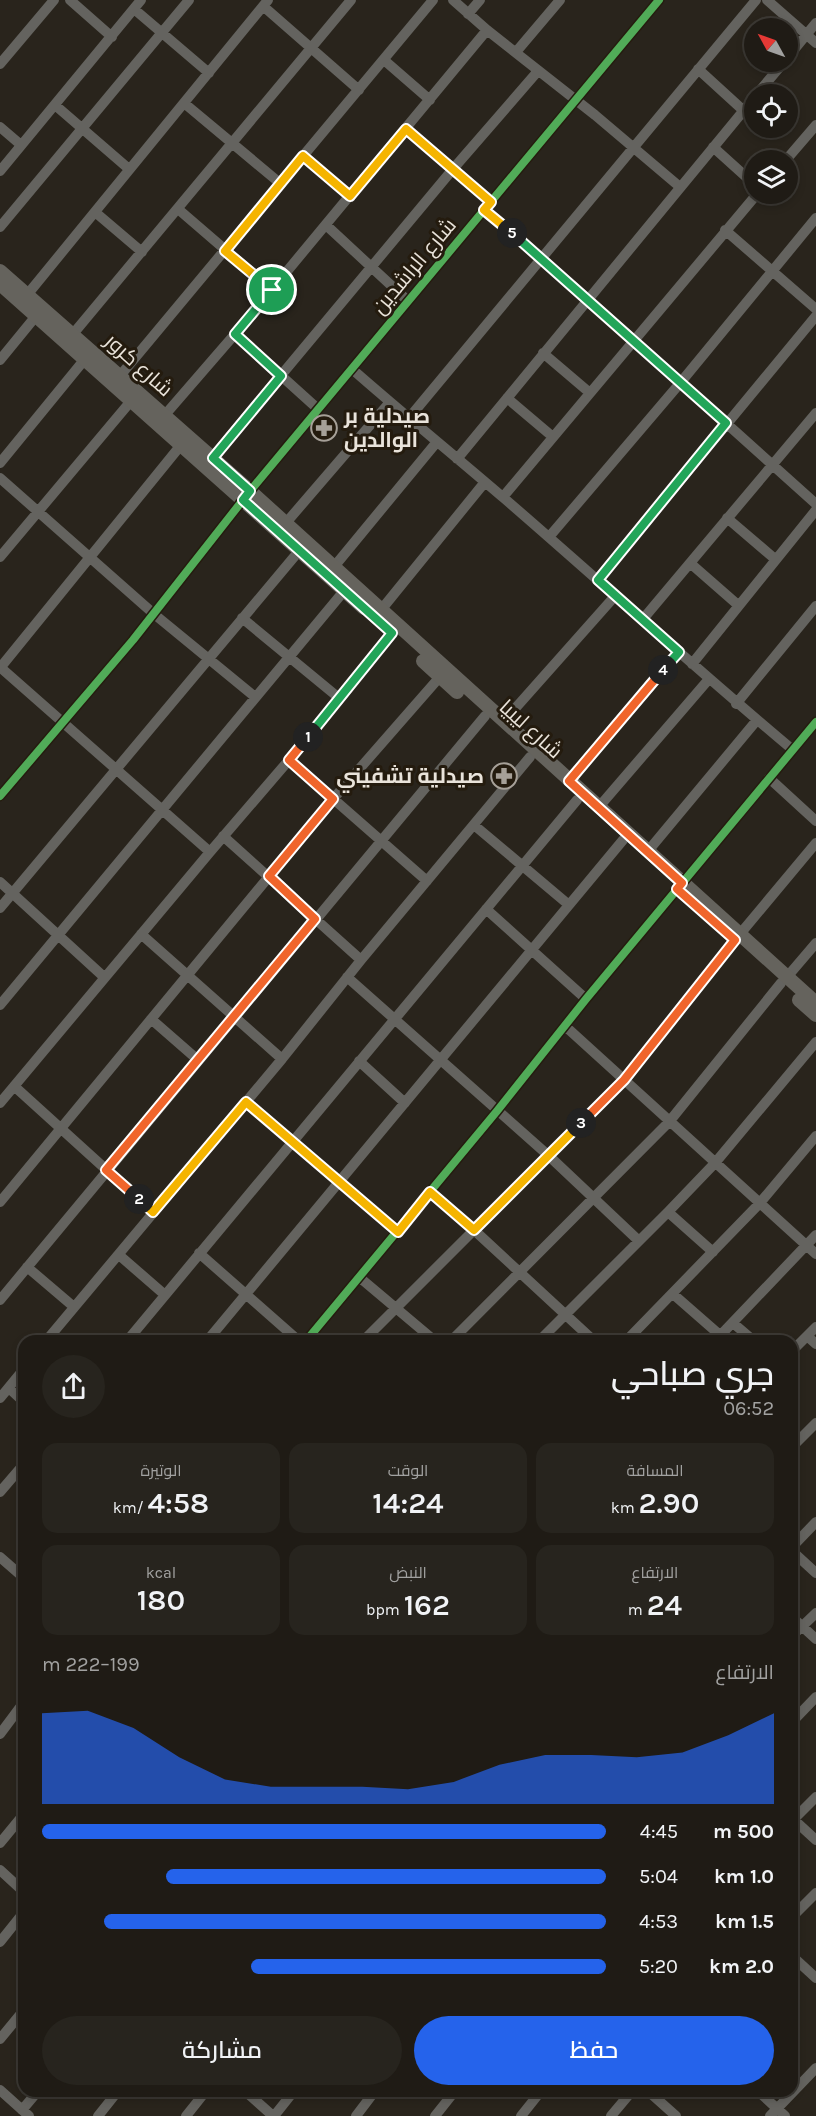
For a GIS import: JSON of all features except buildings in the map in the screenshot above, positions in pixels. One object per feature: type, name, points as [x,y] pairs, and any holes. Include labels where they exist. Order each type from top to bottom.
[{"type":"main road","name":"شارع كرور","points":[[0,271],[164,416],[209,463],[246,496]]},
{"type":"main road","name":"شارع كرور","points":[[0,284],[181,445],[209,463]]},
{"type":"main road","name":"شارع ليبيا","points":[[246,496],[285,524],[381,610],[410,643],[485,716],[623,840],[680,886],[753,951],[816,1015]]},
{"type":"main road","name":"شارع ليبيا","points":[[246,496],[299,551],[392,633],[410,643]]},
{"type":"main road","name":"شارع ليبيا","points":[[443,673],[504,721],[648,851],[680,886]]},
{"type":"main road","name":"شارع ليبيا","points":[[784,980],[816,1003]]},
{"type":"street","points":[[0,64],[54,0]]},
{"type":"street","points":[[70,0],[112,37]]},
{"type":"street","points":[[0,228],[189,0]]},
{"type":"street","points":[[73,334],[351,0]]},
{"type":"street","points":[[119,377],[433,0]]},
{"type":"street","points":[[453,0],[680,187]]},
{"type":"street","points":[[468,14],[480,0]]},
{"type":"street","points":[[516,52],[560,0]]},
{"type":"street","name":"شارع الراشدين","points":[[0,796],[154,614],[246,496],[659,0]]},
{"type":"street","points":[[409,418],[756,0]]},
{"type":"street","points":[[767,0],[816,43]]},
{"type":"street","points":[[27,295],[266,3],[358,90]]},
{"type":"street","points":[[0,171],[138,4],[162,32],[209,73]]},
{"type":"street","points":[[798,45],[816,23]]},
{"type":"street","points":[[164,416],[272,290],[487,30]]},
{"type":"street","points":[[384,60],[430,99]]},
{"type":"street","points":[[457,459],[744,111],[698,69]]},
{"type":"street","points":[[209,463],[453,169],[538,71]]},
{"type":"street","points":[[765,84],[776,72]]},
{"type":"street","points":[[184,103],[280,184]]},
{"type":"street","points":[[55,105],[129,169]]},
{"type":"street","points":[[795,150],[816,125]]},
{"type":"street","points":[[0,127],[21,145]]},
{"type":"street","points":[[406,129],[453,169],[541,259],[588,298],[816,504]]},
{"type":"street","points":[[713,147],[744,175]]},
{"type":"street","points":[[303,156],[350,196]]},
{"type":"street","points":[[503,497],[748,204]]},
{"type":"street","points":[[178,209],[272,290]]},
{"type":"street","points":[[95,212],[142,252]]},
{"type":"street","points":[[549,537],[816,218]]},
{"type":"street","points":[[326,225],[408,301]]},
{"type":"street","points":[[725,230],[816,309]]},
{"type":"street","points":[[0,360],[36,316]]},
{"type":"street","points":[[598,580],[816,316]]},
{"type":"street","points":[[235,334],[318,409]]},
{"type":"street","points":[[543,353],[590,393]]},
{"type":"street","points":[[0,463],[85,359]]},
{"type":"street","points":[[352,369],[643,619],[736,704],[793,750]]},
{"type":"street","points":[[507,398],[553,437]]},
{"type":"street","points":[[0,557],[131,401]]},
{"type":"street","points":[[285,524],[390,402]]},
{"type":"street","points":[[643,619],[816,413]]},
{"type":"street","points":[[333,568],[436,442]]},
{"type":"street","points":[[181,445],[0,667],[210,852]]},
{"type":"street","points":[[0,478],[154,614],[255,697]]},
{"type":"street","points":[[381,610],[485,482]]},
{"type":"street","points":[[692,664],[816,510]]},
{"type":"street","points":[[727,518],[775,559]]},
{"type":"street","points":[[0,539],[15,539]]},
{"type":"street","points":[[0,908],[299,551]]},
{"type":"street","points":[[690,563],[738,605]]},
{"type":"street","points":[[0,1005],[344,591]]},
{"type":"street","points":[[504,721],[615,596]]},
{"type":"street","points":[[736,704],[816,606]]},
{"type":"street","points":[[242,618],[339,698]]},
{"type":"street","points":[[0,1103],[289,760],[392,633]]},
{"type":"street","points":[[569,781],[679,652]]},
{"type":"street","points":[[0,1202],[333,799],[443,673]]},
{"type":"street","points":[[598,808],[709,678]]},
{"type":"street","points":[[2,1294],[27,1267],[485,716]]},
{"type":"street","points":[[648,851],[757,720]]},
{"type":"street","points":[[311,1335],[816,722]]},
{"type":"street","points":[[54,1335],[74,1307],[282,1059],[347,977],[530,757]]},
{"type":"street","points":[[289,760],[427,881]]},
{"type":"street","points":[[769,778],[816,821]]},
{"type":"street","points":[[132,1335],[521,865],[578,800]]},
{"type":"street","points":[[474,825],[569,905]]},
{"type":"street","points":[[224,836],[361,960]]},
{"type":"street","points":[[212,1335],[623,840]]},
{"type":"street","points":[[369,1335],[624,1080],[816,843]]},
{"type":"street","points":[[0,882],[104,977]]},
{"type":"street","points":[[486,909],[586,999]]},
{"type":"street","points":[[141,934],[282,1059]]},
{"type":"street","points":[[457,1335],[669,1122],[816,943]]},
{"type":"street","points":[[347,977],[549,1156],[639,1241]]},
{"type":"street","points":[[151,1019],[198,1060]]},
{"type":"street","points":[[565,1026],[816,1254]]},
{"type":"street","points":[[545,1335],[715,1163],[816,1042]]},
{"type":"street","points":[[359,1061],[405,1103]]},
{"type":"street","points":[[14,1086],[153,1212]]},
{"type":"street","points":[[246,1102],[398,1232]]},
{"type":"street","points":[[632,1335],[759,1203],[816,1136]]},
{"type":"street","points":[[430,1192],[588,1335]]},
{"type":"street","points":[[669,1212],[713,1252]]},
{"type":"street","points":[[721,1335],[816,1235]]},
{"type":"street","points":[[199,1253],[292,1335]]},
{"type":"street","points":[[119,1255],[165,1295]]},
{"type":"street","points":[[27,1267],[74,1307]]},
{"type":"street","points":[[359,1277],[428,1335]]},
{"type":"street","points":[[673,1294],[715,1335]]},
{"type":"street","points":[[733,1323],[747,1335]]},
{"type":"street","points":[[798,1345],[816,1327]]},
{"type":"street","points":[[807,1336],[816,1344]]},
{"type":"street","points":[[0,1398],[18,1377]]},
{"type":"street","points":[[9,1388],[18,1396]]},
{"type":"street","points":[[798,1441],[816,1423]]},
{"type":"street","points":[[0,1492],[18,1471]]},
{"type":"street","points":[[798,1542],[816,1522]]},
{"type":"street","points":[[798,1555],[816,1573]]},
{"type":"street","points":[[0,1557],[18,1573]]},
{"type":"street","points":[[798,1630],[816,1613]]},
{"type":"street","points":[[798,1622],[816,1638]]},
{"type":"street","points":[[798,1716],[816,1697]]},
{"type":"street","points":[[0,1734],[18,1710]]},
{"type":"street","points":[[798,1814],[816,1797]]},
{"type":"street","points":[[0,1843],[18,1821]]},
{"type":"street","points":[[798,1825],[816,1840]]},
{"type":"street","points":[[0,1870],[18,1886]]},
{"type":"street","points":[[798,1911],[816,1893]]},
{"type":"street","points":[[0,1942],[18,1920]]},
{"type":"street","points":[[798,1961],[816,1977]]},
{"type":"street","points":[[0,2039],[18,2017]]},
{"type":"street","points":[[798,2089],[816,2068]]},
{"type":"street","points":[[0,2090],[26,2114],[35,2097]]},
{"type":"street","points":[[98,2116],[113,2097]]},
{"type":"street","points":[[186,2116],[201,2097]]},
{"type":"street","points":[[252,2097],[274,2116],[289,2097]]},
{"type":"street","points":[[356,2116],[370,2097]]},
{"type":"street","points":[[435,2116],[450,2097]]},
{"type":"street","points":[[521,2116],[536,2097]]},
{"type":"street","points":[[611,2116],[627,2097]]},
{"type":"street","points":[[655,2097],[676,2116]]},
{"type":"street","points":[[763,2097],[777,2113],[791,2097]]},
{"type":"cycle path","points":[[0,796],[133,640],[250,491],[659,0]]},
{"type":"cycle path","points":[[311,1335],[816,722]]},
{"type":"place","name":"صيدلية بر الوالدين","points":[[324,428]]},
{"type":"place","name":"صيدلية تشفيني","points":[[504,776]]},
{"type":"route","points":[[406,129],[491,202],[484,210],[588,298],[726,423],[598,580],[679,652],[569,781],[682,883],[677,889],[735,940],[624,1080],[474,1230],[430,1192],[398,1232],[246,1102],[153,1212],[106,1170],[315,919],[269,876],[333,799],[289,760],[392,633],[243,500],[250,491],[213,458],[281,376],[235,334],[272,290],[225,251],[303,156],[350,196],[406,129]]}]
